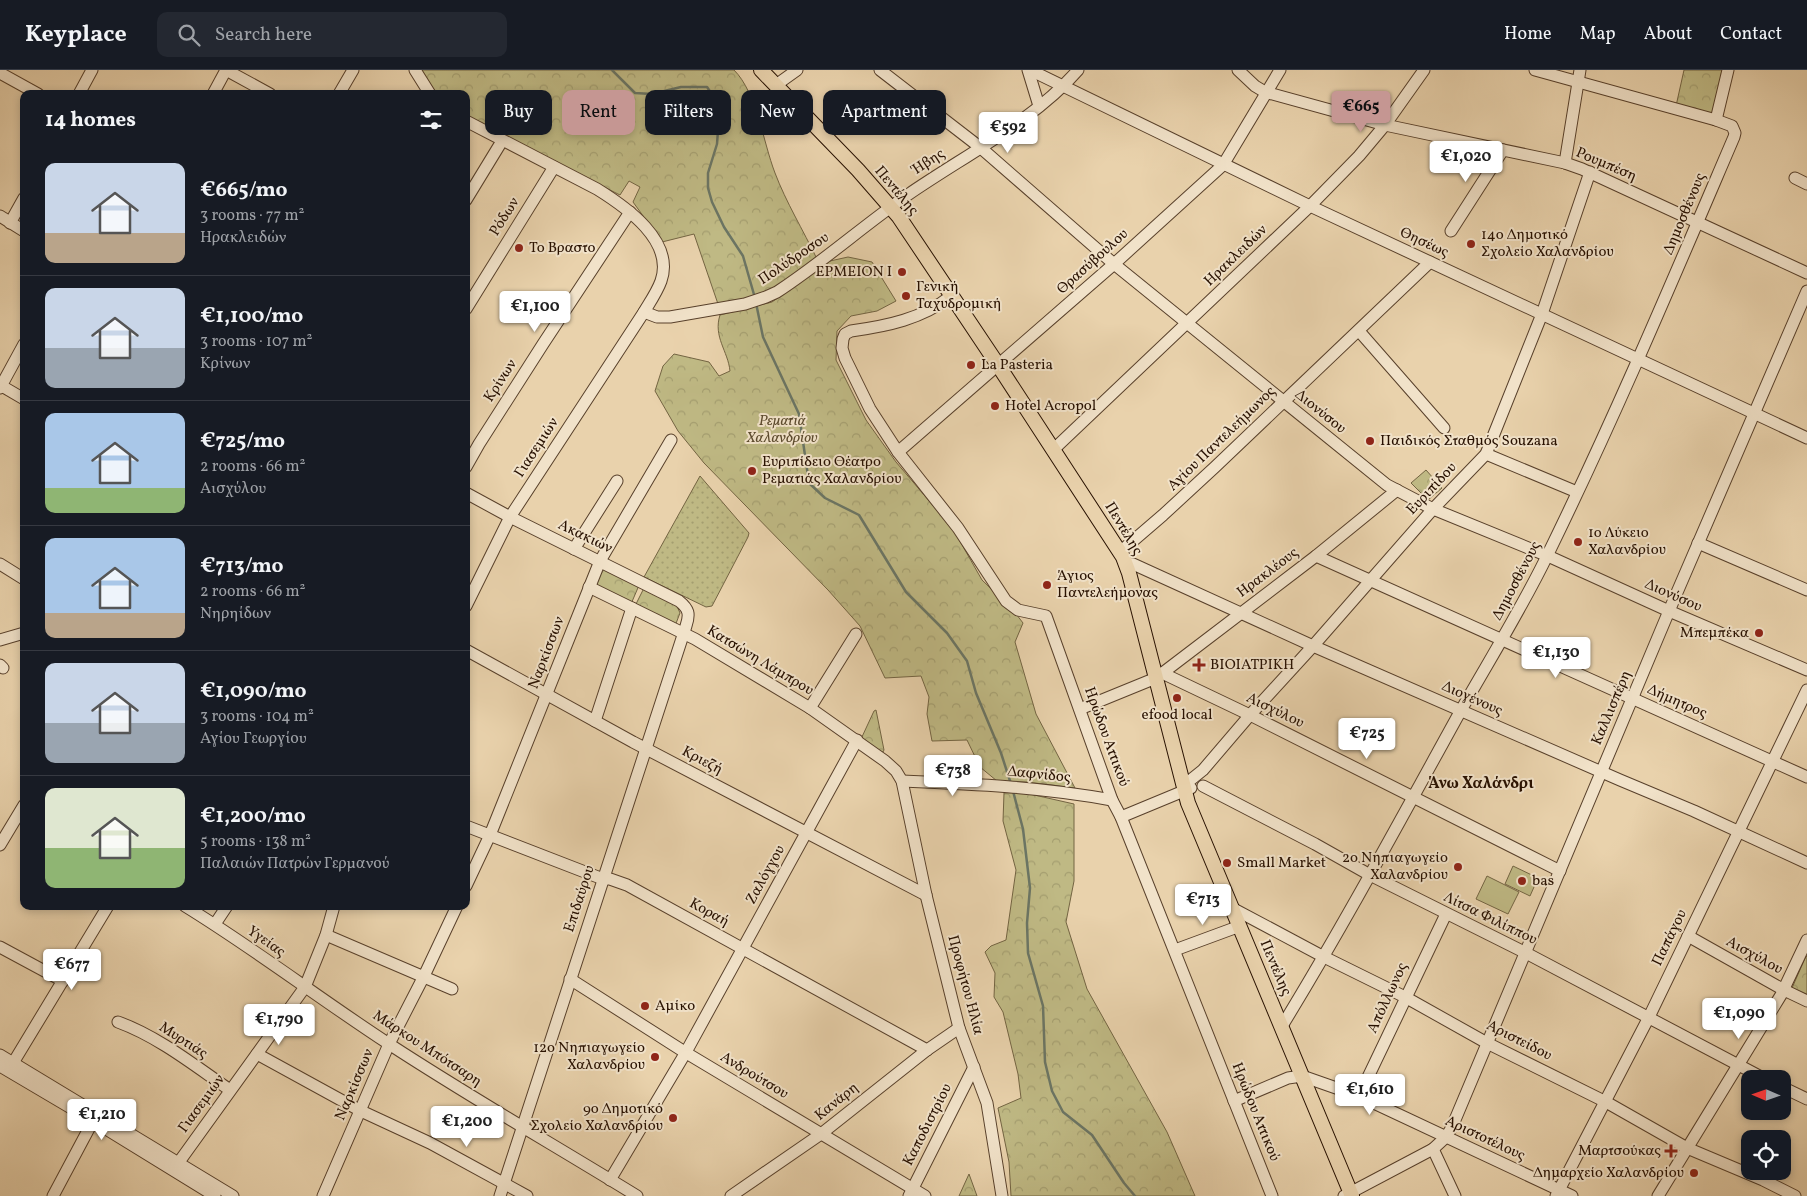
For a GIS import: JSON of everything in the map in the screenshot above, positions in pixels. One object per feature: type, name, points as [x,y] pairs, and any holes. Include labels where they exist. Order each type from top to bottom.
[{"type":"main road","name":"Πεντέλης","points":[[761,70],[891,207],[998,365],[1123,557],[1159,676],[1183,788],[1205,846],[1282,1026],[1349,1195]]},
{"type":"street","points":[[81,90],[92,70]]},
{"type":"street","points":[[215,90],[226,70],[263,90]]},
{"type":"street","points":[[341,90],[352,70]]},
{"type":"street","points":[[415,70],[425,90]]},
{"type":"street","points":[[776,85],[797,70]]},
{"type":"street","name":"Διονύσου","points":[[880,70],[981,148],[1114,264],[1387,485],[1433,509],[1548,556],[1669,611],[1807,670]]},
{"type":"street","points":[[1029,70],[1039,106]]},
{"type":"street","name":"Θησέως","points":[[1029,70],[1310,206],[1807,438]]},
{"type":"street","name":"Ήβης","points":[[891,207],[944,170],[981,148],[1039,106],[1063,87],[1078,70]]},
{"type":"street","points":[[1238,70],[1255,86],[1265,92]]},
{"type":"street","name":"Θρασύβουλου","points":[[898,452],[1114,264],[1223,164],[1280,70]]},
{"type":"street","name":"Ηρακλειδών","points":[[1054,450],[1310,206],[1359,156],[1386,125],[1424,70]]},
{"type":"street","points":[[1535,70],[1716,120],[1728,70]]},
{"type":"street","points":[[1565,163],[1580,70]]},
{"type":"street","points":[[0,73],[31,90]]},
{"type":"street","name":"Ρουμπέση","points":[[1265,92],[1386,125],[1565,163],[1590,172],[1807,273]]},
{"type":"street","name":"Δημοσθένους","points":[[1282,1026],[1324,957],[1414,798],[1461,710],[1548,556],[1639,359],[1734,137],[1734,128],[1732,126],[1716,120]]},
{"type":"street","name":"Γιασεμιών","points":[[470,124],[597,189],[630,212],[650,233],[659,246],[663,260],[661,280],[644,312],[510,517],[470,598]]},
{"type":"street","points":[[470,193],[502,141]]},
{"type":"street","points":[[1451,231],[1503,150]]},
{"type":"street","name":"Ρόδων","points":[[470,303],[554,167]]},
{"type":"street","name":"Ευριπίδου","points":[[1183,788],[1203,770],[1433,509],[1486,454],[1542,314],[1590,172]]},
{"type":"street","points":[[1795,178],[1807,184]]},
{"type":"street","points":[[10,222],[20,205]]},
{"type":"street","name":"Πολύδροσου","points":[[644,312],[663,317],[744,304],[766,297],[792,283],[891,207]]},
{"type":"street","name":"Κρίνων","points":[[470,460],[537,353],[630,212]]},
{"type":"street","points":[[0,216],[20,228]]},
{"type":"street","name":"Αγίου Παντελεήμωνος","points":[[1123,557],[1163,516],[1430,262]]},
{"type":"street","name":"Καλλισπέρη","points":[[1446,1137],[1452,1128],[1669,611],[1807,291]]},
{"type":"street","name":"Ηρώδου Αττικού","points":[[951,296],[937,306],[914,317],[887,326],[851,331],[845,334],[842,348],[845,358],[870,409],[898,452],[958,528],[1006,601],[1018,610],[1046,616],[1112,800],[1121,816],[1272,1196]]},
{"type":"street","points":[[1358,331],[1444,428]]},
{"type":"street","points":[[20,351],[0,386],[20,397]]},
{"type":"street","name":"Ναρκίσσων","points":[[470,878],[490,835],[600,561],[671,440]]},
{"type":"street","points":[[1486,454],[1577,492]]},
{"type":"street","points":[[574,549],[617,481]]},
{"type":"street","name":"Ηρακλέους","points":[[1080,709],[1159,676],[1316,556],[1398,490]]},
{"type":"street","name":"Ακακιών","points":[[470,495],[679,601],[688,611]]},
{"type":"street","points":[[1698,543],[1807,590]]},
{"type":"street","name":"Δήμητρος","points":[[1316,556],[1807,778]]},
{"type":"street","name":"Διογένους","points":[[1123,557],[1133,564],[1313,646],[1694,811],[1807,863]]},
{"type":"street","points":[[0,564],[20,576]]},
{"type":"street","name":"Κατσώνη Λάμπρου","points":[[589,587],[684,633],[810,708],[886,761],[896,771],[902,781]]},
{"type":"street","points":[[595,721],[632,608]]},
{"type":"street","name":"Επιδαύρου","points":[[500,1196],[521,1127],[688,622],[688,611]]},
{"type":"street","points":[[810,708],[856,634]]},
{"type":"street","points":[[0,640],[20,635]]},
{"type":"street","name":"Κριεζή","points":[[470,652],[595,721],[926,895]]},
{"type":"street","name":"Αισχύλου","points":[[1159,676],[1250,715],[1560,871]]},
{"type":"street","name":"Παπάγου","points":[[1557,1193],[1649,1017],[1807,690]]},
{"type":"street","name":"Ζαλόγγου","points":[[610,1180],[686,1052],[857,740]]},
{"type":"street","points":[[1121,816],[1183,788],[1203,786],[1201,778],[1203,770]]},
{"type":"street","name":"Δαφνίδος","points":[[902,781],[1021,787],[1112,800]]},
{"type":"street","name":"Προφήτου Ηλία","points":[[902,781],[926,895],[959,1028],[989,1110],[1002,1196]]},
{"type":"street","name":"Λίτσα Φιλίππου","points":[[1203,786],[1370,875],[1649,1017],[1746,1070]]},
{"type":"street","points":[[0,845],[20,812]]},
{"type":"street","name":"Κοραή","points":[[470,828],[603,879],[610,879],[627,885],[927,1050]]},
{"type":"street","name":"Αριστείδου","points":[[1232,908],[1405,997],[1488,1043],[1606,1102],[1687,1148],[1763,1180],[1795,1196]]},
{"type":"street","points":[[13,1063],[106,910]]},
{"type":"street","name":"Υγείας","points":[[192,910],[215,924],[305,987]]},
{"type":"street","points":[[215,924],[224,910]]},
{"type":"street","name":"Γιασεμιών","points":[[179,1162],[305,987],[326,935],[333,910]]},
{"type":"street","name":"Ναρκίσσων","points":[[323,1196],[389,1044],[455,910]]},
{"type":"street","name":"Απόλλωνος","points":[[1359,1096],[1446,914]]},
{"type":"street","points":[[1175,950],[1240,926]]},
{"type":"street","points":[[326,935],[452,988]]},
{"type":"street","name":"Αισχύλου","points":[[1688,936],[1784,990],[1807,1000]]},
{"type":"street","points":[[1658,1196],[1803,961],[1807,940]]},
{"type":"street","points":[[0,947],[63,981]]},
{"type":"street","name":"Ανδρούτσου","points":[[570,979],[821,1134],[911,1192],[925,1196]]},
{"type":"street","name":"Μάρκου Μπότσαρη","points":[[305,987],[389,1044],[521,1127],[637,1196]]},
{"type":"street","name":"Μυρτιάς","points":[[118,1022],[169,1048],[230,1090]]},
{"type":"street","name":"Κανάρη","points":[[731,1196],[821,1134],[927,1050],[959,1028]]},
{"type":"street","points":[[257,1054],[361,1111],[430,1143],[527,1196]]},
{"type":"street","points":[[0,1055],[179,1162],[232,1196]]},
{"type":"street","points":[[0,1066],[215,1196]]},
{"type":"street","name":"Καποδιστρίου","points":[[911,1192],[974,1067]]},
{"type":"street","points":[[1234,1101],[1288,1078],[1302,1076]]},
{"type":"street","name":"Αριστοτέλους","points":[[1302,1076],[1359,1096],[1557,1193],[1572,1196]]},
{"type":"street","points":[[1791,1091],[1807,1099]]},
{"type":"street","points":[[53,1196],[93,1121]]},
{"type":"street","points":[[1349,1195],[1432,1149],[1446,1137]]},
{"type":"street","points":[[1432,1149],[1455,1196]]},
{"type":"green space","points":[[419,70],[734,70],[747,90],[741,90],[741,135],[764,135],[779,184],[817,259],[769,291],[752,297],[718,304],[694,234],[662,242],[633,202],[640,187],[629,181],[620,195],[500,135],[552,135],[552,90],[485,90],[485,128],[470,120],[470,90],[432,90]]},
{"type":"green space","points":[[1684,70],[1722,70],[1714,116],[1676,106]]},
{"type":"green space","name":"Ρεματιά Χαλανδρίου","points":[[848,257],[872,262],[896,301],[877,311],[851,316],[837,331],[836,360],[866,420],[896,462],[953,529],[982,580],[1013,610],[1023,623],[1015,642],[1036,714],[1075,788],[1027,782],[997,781],[980,767],[967,740],[932,741],[927,714],[929,697],[921,676],[885,678],[860,626],[828,590],[704,463],[678,431],[655,391],[663,366],[674,354],[709,362],[719,376],[730,371],[718,330],[720,315],[772,302],[830,261]]},
{"type":"green space","points":[[1426,470],[1442,488],[1428,500],[1411,483]]},
{"type":"green space","points":[[700,476],[749,533],[712,606],[706,607],[644,577]]},
{"type":"green space","points":[[603,566],[640,583],[631,604],[595,584]]},
{"type":"green space","points":[[645,586],[676,604],[680,613],[675,626],[635,606]]},
{"type":"green space","points":[[876,710],[884,750],[883,752],[861,739]]},
{"type":"green space","points":[[1021,792],[1074,804],[1074,881],[1066,922],[1087,989],[1167,1132],[1195,1196],[1011,1196],[1009,1162],[998,1108],[1021,1098],[1018,1074],[1003,1012],[994,997],[995,973],[985,952],[991,946],[1006,940],[1016,870],[1003,821],[1004,793]]},
{"type":"green space","name":"bas","points":[[1513,866],[1538,878],[1530,896],[1505,884]]},
{"type":"green space","points":[[1487,876],[1519,892],[1508,914],[1476,899]]},
{"type":"green space","points":[[1807,957],[1807,995],[1792,988]]},
{"type":"green space","points":[[969,1174],[977,1196],[959,1196]]},
{"type":"waterway","points":[[612,70],[635,93],[652,94],[681,87],[707,87],[716,100],[719,117],[717,144],[708,173],[708,188],[712,202],[724,227],[743,256],[755,298]]},
{"type":"waterway","points":[[756,303],[763,337],[799,414],[809,483],[825,498],[859,515],[906,592],[947,633],[967,661],[976,693],[1001,753],[1011,784]]},
{"type":"waterway","points":[[1013,791],[1023,829],[1030,888],[1027,923],[1028,953],[1043,1006],[1045,1062],[1052,1091],[1063,1112],[1092,1135],[1124,1183],[1135,1196]]},
{"type":"place","name":"14ο Δημοτικό Σχολείο Χαλανδρίου","points":[[1471,244]]},
{"type":"place","name":"Το Βραστο","points":[[519,248]]},
{"type":"place","name":"ΕΡΜΕΙΟΝ Ι","points":[[902,272]]},
{"type":"place","name":"Γενική Ταχυδρομική","points":[[906,296]]},
{"type":"place","name":"La Pasteria","points":[[971,365]]},
{"type":"place","name":"Hotel Acropol","points":[[995,406]]},
{"type":"place","name":"Παιδικός Σταθμός Souzana","points":[[1370,441]]},
{"type":"place","name":"Ευριπίδειο Θέατρο Ρεματιάς Χαλανδρίου","points":[[752,471]]},
{"type":"place","name":"1ο Λύκειο Χαλανδρίου","points":[[1578,542]]},
{"type":"place","name":"Άγιος Παντελεήμονας","points":[[1047,585]]},
{"type":"place","name":"Μπεμπέκα","points":[[1759,633]]},
{"type":"place","name":"ΒΙΟΙΑΤΡΙΚΗ","points":[[1199,665]]},
{"type":"place","name":"efood local","points":[[1177,698]]},
{"type":"place","name":"Small Market","points":[[1227,863]]},
{"type":"place","name":"2ο Νηπιαγωγείο Χαλανδρίου","points":[[1458,867]]},
{"type":"place","name":"bas","points":[[1522,881]]},
{"type":"place","name":"Αμίκο","points":[[645,1006]]},
{"type":"place","name":"12ο Νηπιαγωγείο Χαλανδρίου","points":[[655,1057]]},
{"type":"place","name":"9ο Δημοτικό Σχολείο Χαλανδρίου","points":[[673,1118]]},
{"type":"place","name":"Μαρτσούκας","points":[[1671,1151]]},
{"type":"place","name":"Δημαρχείο Χαλανδρίου","points":[[1694,1173]]},
{"type":"district","name":"Άνω Χαλάνδρι","points":[[1481,784]]}]
